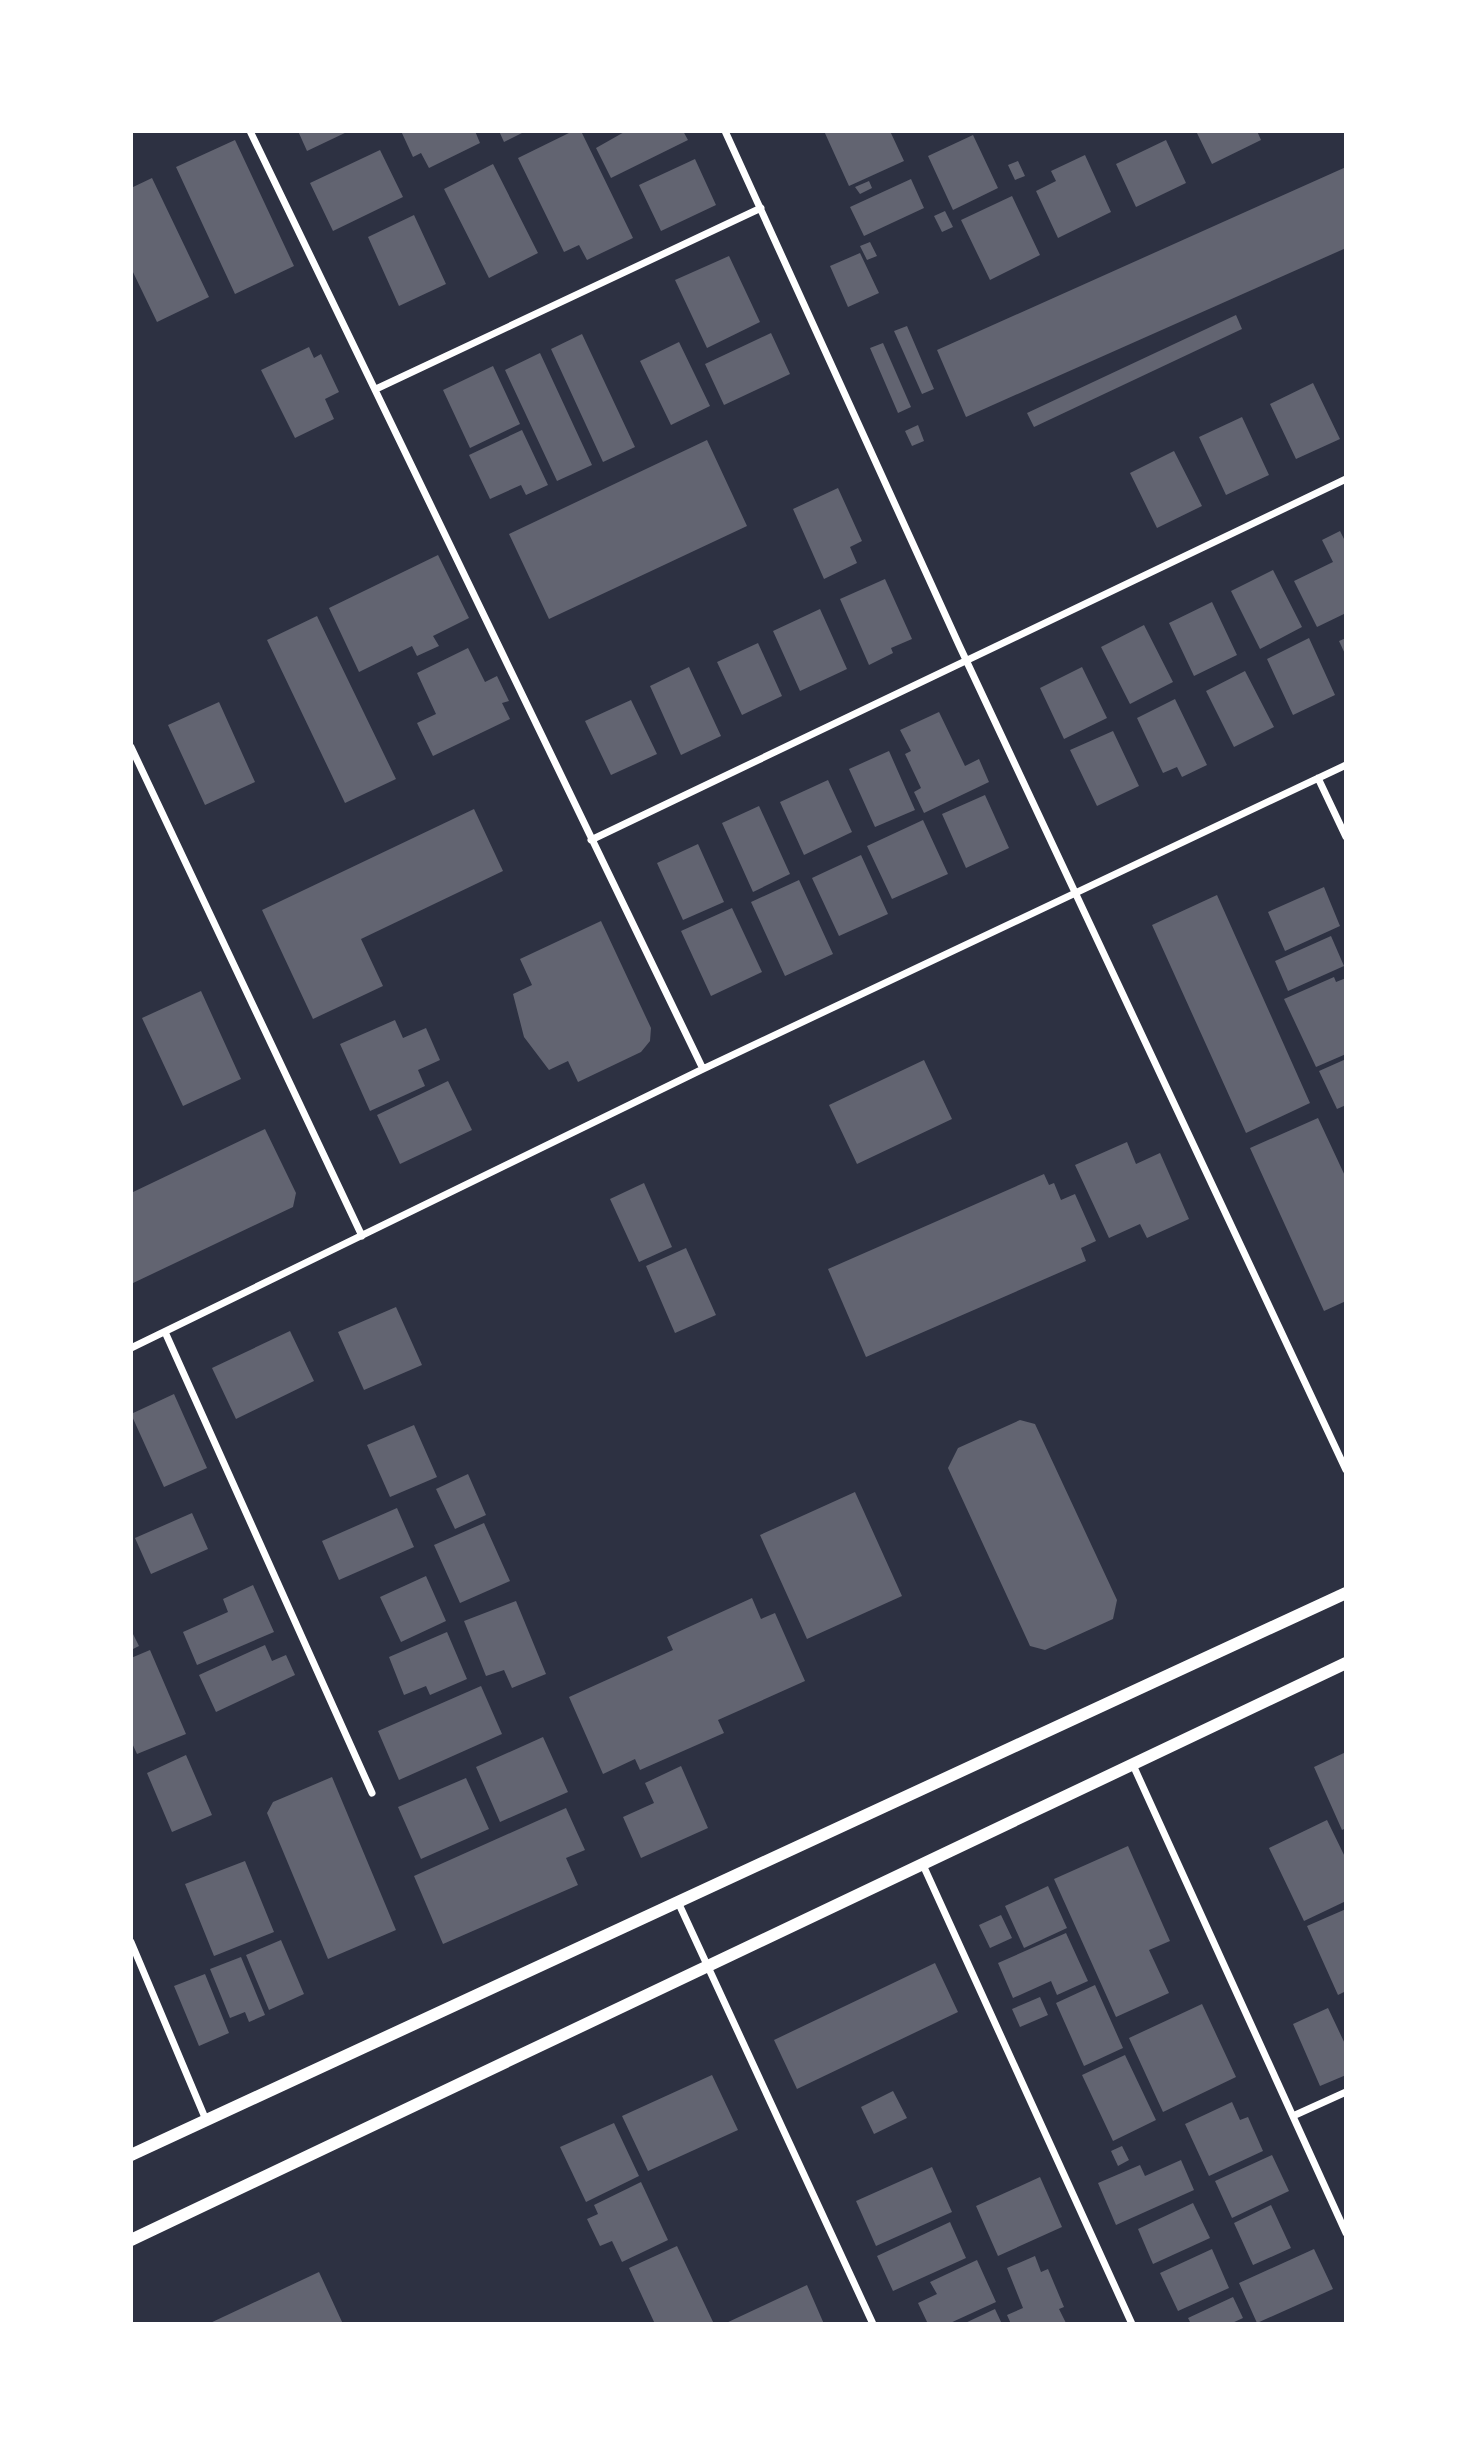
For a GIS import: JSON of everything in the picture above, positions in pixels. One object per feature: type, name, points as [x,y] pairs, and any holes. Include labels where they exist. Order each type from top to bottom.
[{"type":"street","points":[[250,131],[703,1069]]},
{"type":"street","points":[[725,131],[967,661],[1346,1470]]},
{"type":"street","points":[[376,389],[761,208]]},
{"type":"street","points":[[591,840],[1346,479]]},
{"type":"street","points":[[131,747],[362,1236]]},
{"type":"street","points":[[131,1348],[703,1069],[1346,765]]},
{"type":"street","points":[[1318,778],[1346,837]]},
{"type":"street","points":[[165,1332],[372,1793]]},
{"type":"street","points":[[131,2155],[1346,1593]]},
{"type":"street","points":[[131,2240],[1346,1663]]},
{"type":"street","points":[[1133,1765],[1346,2233]]},
{"type":"street","points":[[923,1865],[1132,2324]]},
{"type":"street","points":[[678,1902],[873,2324]]},
{"type":"street","points":[[131,1942],[206,2120]]},
{"type":"street","points":[[1293,2116],[1346,2092]]},
{"type":"building","points":[[298,131],[349,131],[307,151]]},
{"type":"building","points":[[401,131],[475,131],[480,143],[429,168],[421,153],[413,157]]},
{"type":"building","points":[[499,131],[526,131],[504,142]]},
{"type":"building","points":[[573,131],[581,131],[633,238],[587,260],[579,245],[564,252],[518,158]]},
{"type":"building","points":[[626,131],[683,131],[688,140],[611,178],[596,148]]},
{"type":"building","points":[[824,131],[890,131],[904,161],[849,186]]},
{"type":"building","points":[[1196,131],[1257,131],[1261,140],[1212,164]]},
{"type":"building","points":[[973,135],[998,188],[953,210],[928,156]]},
{"type":"building","points":[[235,140],[294,266],[235,294],[176,167]]},
{"type":"building","points":[[1166,140],[1186,183],[1136,207],[1116,164]]},
{"type":"building","points":[[380,150],[403,197],[333,231],[310,183]]},
{"type":"building","points":[[1085,155],[1111,212],[1058,238],[1036,191],[1056,181],[1051,171]]},
{"type":"building","points":[[695,159],[716,205],[661,231],[639,185]]},
{"type":"building","points":[[1018,161],[1025,176],[1015,180],[1008,165]]},
{"type":"building","points":[[493,164],[538,253],[489,278],[444,189]]},
{"type":"building","points":[[1346,167],[1346,248],[966,417],[937,350]]},
{"type":"building","points":[[152,178],[209,297],[157,322],[131,268],[131,188]]},
{"type":"building","points":[[911,179],[924,208],[864,236],[850,207]]},
{"type":"building","points":[[869,181],[872,188],[860,194],[855,187]]},
{"type":"building","points":[[1012,196],[1040,255],[990,280],[961,220]]},
{"type":"building","points":[[945,211],[953,227],[942,232],[934,216]]},
{"type":"building","points":[[414,215],[446,284],[399,306],[368,237]]},
{"type":"building","points":[[870,242],[877,256],[867,260],[860,246]]},
{"type":"building","points":[[860,253],[879,293],[848,307],[830,266]]},
{"type":"building","points":[[729,256],[760,322],[707,348],[675,280]]},
{"type":"building","points":[[1236,315],[1242,329],[1034,427],[1027,413]]},
{"type":"building","points":[[907,326],[934,389],[922,394],[894,331]]},
{"type":"building","points":[[771,333],[790,374],[724,405],[705,364]]},
{"type":"building","points":[[582,334],[635,447],[603,462],[551,349]]},
{"type":"building","points":[[679,342],[710,406],[671,425],[640,361]]},
{"type":"building","points":[[883,343],[911,407],[898,413],[870,348]]},
{"type":"building","points":[[309,347],[314,358],[321,354],[339,392],[325,399],[334,419],[295,438],[261,370]]},
{"type":"building","points":[[540,353],[592,465],[557,481],[505,370]]},
{"type":"building","points":[[493,366],[520,424],[470,448],[443,390]]},
{"type":"building","points":[[1313,383],[1340,439],[1296,459],[1270,404]]},
{"type":"building","points":[[1242,417],[1269,475],[1226,495],[1199,437]]},
{"type":"building","points":[[918,425],[924,441],[912,446],[905,431]]},
{"type":"building","points":[[522,430],[548,485],[526,495],[521,485],[490,499],[469,455]]},
{"type":"building","points":[[707,440],[747,526],[549,619],[509,534]]},
{"type":"building","points":[[1174,451],[1202,506],[1157,528],[1130,473]]},
{"type":"building","points":[[838,488],[862,541],[850,547],[857,563],[824,579],[793,509]]},
{"type":"building","points":[[1340,531],[1346,543],[1346,613],[1317,627],[1294,581],[1333,562],[1322,540]]},
{"type":"building","points":[[438,555],[469,618],[433,636],[439,646],[417,656],[412,646],[359,672],[329,608]]},
{"type":"building","points":[[1273,570],[1302,627],[1260,649],[1231,591]]},
{"type":"building","points":[[885,579],[912,639],[891,648],[893,653],[869,665],[840,599]]},
{"type":"building","points":[[1212,602],[1237,655],[1194,676],[1169,623]]},
{"type":"building","points":[[820,609],[847,669],[800,691],[773,631]]},
{"type":"building","points":[[317,616],[396,779],[345,803],[267,640]]},
{"type":"building","points":[[1144,625],[1173,682],[1130,704],[1101,647]]},
{"type":"building","points":[[1309,638],[1335,695],[1293,715],[1267,659]]},
{"type":"building","points":[[1346,638],[1346,656],[1339,641]]},
{"type":"building","points":[[758,643],[782,696],[742,715],[717,662]]},
{"type":"building","points":[[468,648],[485,682],[497,676],[509,701],[502,703],[510,719],[433,756],[417,723],[436,714],[417,673]]},
{"type":"building","points":[[689,667],[721,736],[681,755],[650,686]]},
{"type":"building","points":[[1082,667],[1107,718],[1064,739],[1040,688]]},
{"type":"building","points":[[1245,671],[1274,727],[1234,747],[1206,691]]},
{"type":"building","points":[[1175,699],[1207,765],[1182,777],[1177,767],[1163,773],[1137,718]]},
{"type":"building","points":[[631,700],[657,754],[611,775],[585,721]]},
{"type":"building","points":[[219,702],[255,782],[205,805],[168,725]]},
{"type":"building","points":[[939,712],[965,766],[979,759],[989,782],[924,813],[914,792],[921,788],[905,754],[911,751],[900,730]]},
{"type":"building","points":[[1113,731],[1139,786],[1097,806],[1070,750]]},
{"type":"building","points":[[889,751],[915,810],[875,827],[849,769]]},
{"type":"building","points":[[828,780],[852,832],[804,855],[780,802]]},
{"type":"building","points":[[985,795],[1009,848],[966,868],[942,814]]},
{"type":"building","points":[[759,806],[790,874],[753,892],[722,823]]},
{"type":"building","points":[[474,809],[503,871],[361,939],[383,986],[313,1019],[262,910]]},
{"type":"building","points":[[923,820],[948,874],[892,899],[867,846]]},
{"type":"building","points":[[698,844],[724,902],[683,920],[657,863]]},
{"type":"building","points":[[861,855],[888,914],[839,936],[812,878]]},
{"type":"building","points":[[799,880],[833,954],[785,976],[751,902]]},
{"type":"building","points":[[1324,887],[1340,926],[1285,951],[1268,912]]},
{"type":"building","points":[[1217,895],[1310,1103],[1246,1133],[1152,925]]},
{"type":"building","points":[[732,908],[762,972],[711,996],[681,931]]},
{"type":"building","points":[[601,921],[651,1028],[650,1041],[641,1052],[578,1082],[568,1061],[549,1070],[524,1037],[513,994],[532,985],[520,959]]},
{"type":"building","points":[[1331,936],[1344,966],[1288,991],[1275,961]]},
{"type":"building","points":[[1334,977],[1336,982],[1346,978],[1346,1054],[1316,1067],[1284,999]]},
{"type":"building","points":[[201,991],[241,1079],[183,1106],[142,1018]]},
{"type":"building","points":[[395,1020],[403,1038],[426,1028],[440,1060],[418,1070],[425,1086],[370,1111],[340,1044]]},
{"type":"building","points":[[1346,1059],[1346,1105],[1337,1109],[1319,1071]]},
{"type":"building","points":[[924,1060],[952,1119],[857,1164],[829,1105]]},
{"type":"building","points":[[448,1081],[472,1130],[400,1164],[377,1115]]},
{"type":"building","points":[[1318,1118],[1346,1178],[1346,1301],[1324,1311],[1250,1148]]},
{"type":"building","points":[[265,1129],[296,1193],[293,1207],[131,1284],[131,1193]]},
{"type":"building","points":[[1127,1142],[1136,1164],[1160,1153],[1189,1219],[1147,1238],[1140,1224],[1109,1238],[1075,1165]]},
{"type":"building","points":[[1044,1174],[1049,1185],[1054,1183],[1061,1200],[1075,1194],[1096,1241],[1081,1248],[1086,1261],[866,1357],[828,1269]]},
{"type":"building","points":[[644,1183],[672,1247],[639,1262],[610,1199]]},
{"type":"building","points":[[686,1248],[716,1315],[675,1333],[646,1266]]},
{"type":"building","points":[[396,1307],[422,1365],[364,1390],[338,1332]]},
{"type":"building","points":[[290,1331],[314,1381],[236,1419],[212,1368]]},
{"type":"building","points":[[174,1394],[207,1468],[164,1487],[131,1414]]},
{"type":"building","points":[[1020,1420],[1035,1424],[1117,1600],[1113,1619],[1045,1650],[1030,1646],[948,1468],[958,1448]]},
{"type":"building","points":[[414,1425],[437,1477],[390,1497],[367,1445]]},
{"type":"building","points":[[468,1474],[486,1515],[455,1529],[436,1489]]},
{"type":"building","points":[[855,1492],[902,1596],[807,1639],[760,1535]]},
{"type":"building","points":[[397,1508],[414,1547],[339,1580],[322,1541]]},
{"type":"building","points":[[192,1513],[208,1549],[151,1574],[135,1538]]},
{"type":"building","points":[[484,1523],[510,1581],[460,1603],[434,1545]]},
{"type":"building","points":[[426,1576],[446,1621],[401,1642],[380,1597]]},
{"type":"building","points":[[253,1585],[274,1632],[197,1665],[183,1632],[228,1612],[223,1599]]},
{"type":"building","points":[[752,1598],[761,1619],[775,1613],[805,1681],[718,1720],[724,1733],[640,1770],[635,1759],[603,1774],[569,1697],[673,1650],[667,1637]]},
{"type":"building","points":[[516,1601],[546,1674],[512,1688],[504,1670],[486,1676],[464,1621]]},
{"type":"building","points":[[131,1630],[139,1646],[131,1650]]},
{"type":"building","points":[[447,1632],[467,1679],[430,1695],[426,1686],[404,1695],[389,1657]]},
{"type":"building","points":[[265,1645],[272,1661],[286,1655],[295,1675],[216,1712],[199,1675]]},
{"type":"building","points":[[150,1650],[186,1734],[137,1754],[131,1741],[131,1658]]},
{"type":"building","points":[[481,1686],[502,1734],[399,1780],[378,1731]]},
{"type":"building","points":[[543,1737],[568,1792],[500,1822],[476,1767]]},
{"type":"building","points":[[1346,1752],[1346,1828],[1342,1830],[1314,1767]]},
{"type":"building","points":[[186,1755],[212,1815],[172,1832],[147,1773]]},
{"type":"building","points":[[681,1766],[708,1828],[641,1858],[623,1817],[654,1803],[645,1783]]},
{"type":"building","points":[[332,1777],[396,1930],[328,1959],[267,1813],[273,1802]]},
{"type":"building","points":[[466,1778],[489,1829],[421,1859],[398,1807]]},
{"type":"building","points":[[566,1808],[585,1850],[566,1858],[578,1885],[443,1944],[414,1876]]},
{"type":"building","points":[[1327,1820],[1346,1859],[1346,1901],[1304,1921],[1269,1848]]},
{"type":"building","points":[[1128,1846],[1170,1941],[1149,1950],[1169,1993],[1116,2017],[1054,1879]]},
{"type":"building","points":[[245,1861],[274,1932],[214,1956],[185,1884]]},
{"type":"building","points":[[1048,1886],[1067,1928],[1024,1948],[1005,1906]]},
{"type":"building","points":[[1346,1909],[1346,1991],[1338,1995],[1307,1926]]},
{"type":"building","points":[[1001,1915],[1012,1938],[990,1948],[979,1925]]},
{"type":"building","points":[[1066,1933],[1088,1981],[1057,1995],[1051,1981],[1013,1998],[998,1963]]},
{"type":"building","points":[[281,1940],[304,1994],[269,2010],[246,1955]]},
{"type":"building","points":[[241,1957],[265,2015],[249,2022],[245,2012],[230,2018],[210,1969]]},
{"type":"building","points":[[935,1963],[958,2012],[797,2089],[774,2040]]},
{"type":"building","points":[[205,1974],[229,2033],[199,2046],[174,1986]]},
{"type":"building","points":[[1095,1985],[1123,2048],[1084,2066],[1056,2003]]},
{"type":"building","points":[[1040,1997],[1048,2015],[1020,2027],[1012,2009]]},
{"type":"building","points":[[1202,2004],[1236,2077],[1163,2112],[1129,2038]]},
{"type":"building","points":[[1328,2008],[1346,2046],[1346,2075],[1320,2086],[1293,2024]]},
{"type":"building","points":[[1125,2055],[1156,2120],[1113,2141],[1082,2075]]},
{"type":"building","points":[[712,2075],[738,2130],[648,2171],[622,2116]]},
{"type":"building","points":[[893,2091],[907,2118],[874,2134],[861,2107]]},
{"type":"building","points":[[1232,2102],[1240,2120],[1248,2117],[1263,2151],[1209,2176],[1185,2124]]},
{"type":"building","points":[[614,2123],[639,2176],[586,2202],[560,2147]]},
{"type":"building","points":[[1122,2146],[1129,2160],[1118,2166],[1111,2151]]},
{"type":"building","points":[[1272,2155],[1289,2191],[1232,2218],[1215,2181]]},
{"type":"building","points":[[1181,2160],[1194,2190],[1116,2225],[1098,2183],[1140,2165],[1145,2176]]},
{"type":"building","points":[[932,2167],[952,2212],[876,2246],[856,2201]]},
{"type":"building","points":[[1040,2177],[1062,2227],[998,2256],[976,2206]]},
{"type":"building","points":[[641,2182],[668,2240],[622,2262],[612,2241],[600,2246],[587,2219],[598,2214],[594,2205]]},
{"type":"building","points":[[1193,2203],[1210,2238],[1153,2264],[1138,2229]]},
{"type":"building","points":[[1271,2205],[1291,2248],[1253,2265],[1234,2223]]},
{"type":"building","points":[[950,2222],[966,2258],[893,2291],[877,2256]]},
{"type":"building","points":[[677,2246],[714,2324],[655,2324],[629,2268]]},
{"type":"building","points":[[1212,2249],[1229,2288],[1178,2311],[1160,2273]]},
{"type":"building","points":[[1314,2249],[1333,2289],[1257,2323],[1239,2283]]},
{"type":"building","points":[[1035,2256],[1041,2272],[1048,2269],[1064,2307],[1059,2309],[1066,2323],[1011,2324],[1007,2315],[1023,2308],[1007,2268]]},
{"type":"building","points":[[977,2260],[996,2302],[948,2324],[928,2324],[918,2303],[937,2294],[930,2282]]},
{"type":"building","points":[[319,2272],[343,2324],[208,2324]]},
{"type":"building","points":[[807,2285],[824,2324],[724,2324]]},
{"type":"building","points":[[1233,2297],[1243,2318],[1230,2324],[1191,2324],[1188,2318]]},
{"type":"building","points":[[995,2309],[1002,2324],[963,2324]]}]
